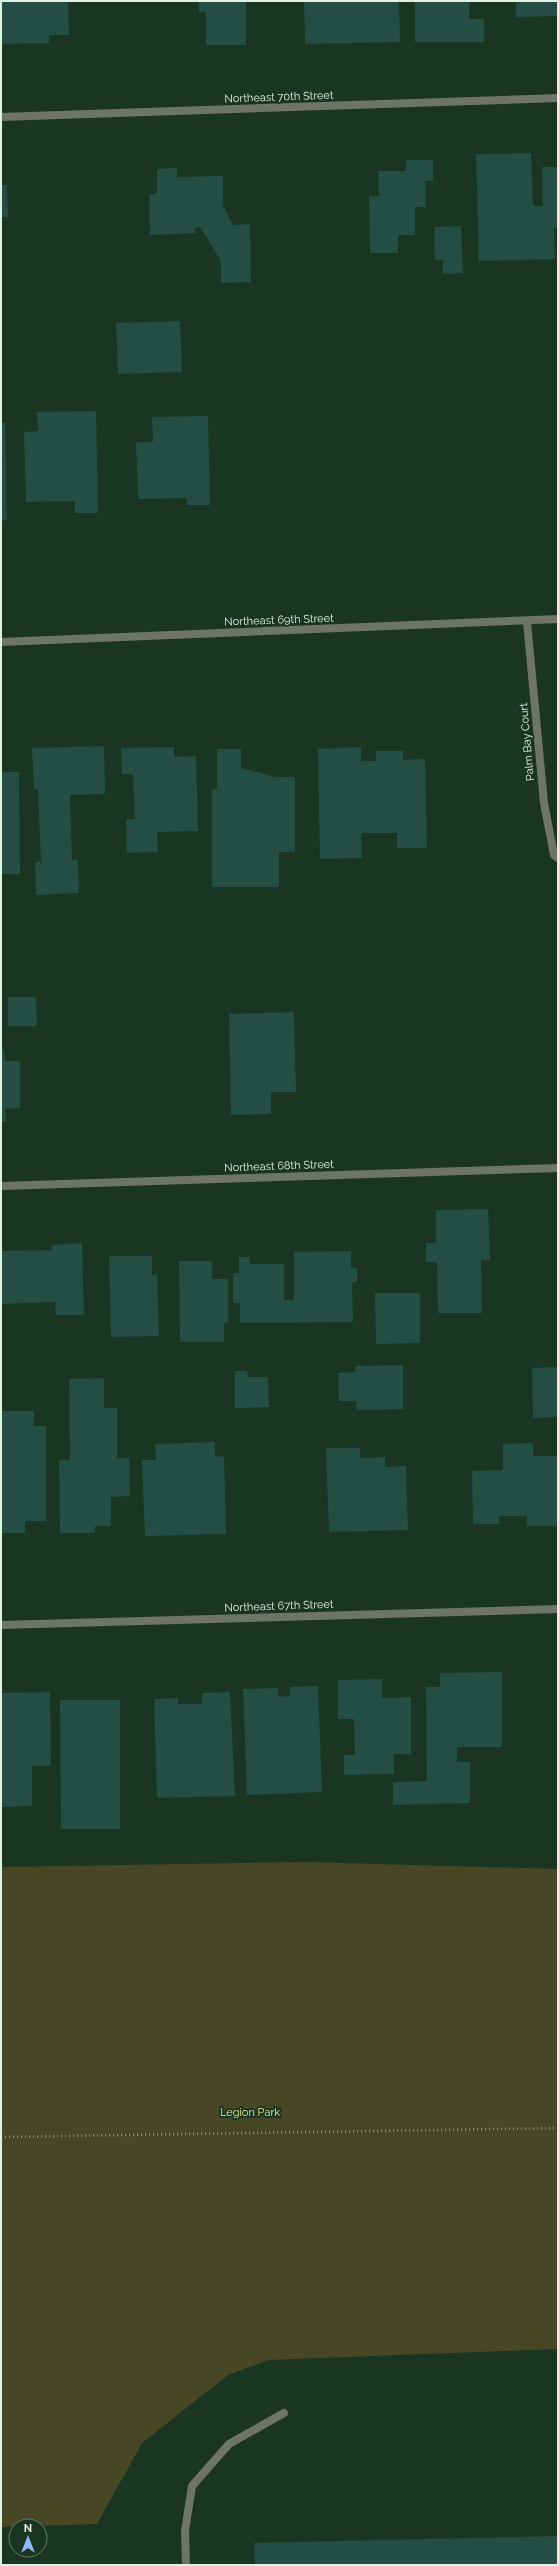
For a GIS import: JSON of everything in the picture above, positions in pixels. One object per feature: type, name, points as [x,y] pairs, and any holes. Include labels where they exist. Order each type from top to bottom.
[{"type":"street","name":"Northeast 70th Street","points":[[1,117],[558,98]]},
{"type":"street","name":"Northeast 69th Street","points":[[1,642],[527,622],[558,619]]},
{"type":"street","name":"Palm Bay Court","points":[[527,622],[544,803],[554,855],[558,858]]},
{"type":"street","name":"Northeast 68th Street","points":[[1,1186],[558,1168]]},
{"type":"street","name":"Northeast 67th Street","points":[[1,1625],[558,1609]]},
{"type":"street","points":[[186,2565],[185,2532],[192,2486],[229,2444],[284,2413]]},
{"type":"path","points":[[1,2137],[558,2128]]},
{"type":"green space","name":"Legion Park","points":[[306,1862],[558,1869],[558,2349],[269,2360],[228,2375],[142,2443],[97,2524],[48,2526],[48,2518],[8,2518],[8,2527],[1,2527],[1,1867]]},
{"type":"building","points":[[1,1],[68,1],[69,35],[49,35],[49,43],[1,44]]},
{"type":"building","points":[[199,1],[246,1],[246,45],[206,45],[206,12],[199,12]]},
{"type":"building","points":[[304,1],[399,1],[400,42],[305,44]]},
{"type":"building","points":[[415,1],[469,1],[469,19],[484,19],[484,42],[415,42]]},
{"type":"building","points":[[516,1],[558,1],[558,16],[516,17]]},
{"type":"building","points":[[531,153],[533,206],[543,206],[542,167],[558,167],[558,228],[554,228],[555,259],[479,261],[476,154]]},
{"type":"building","points":[[406,160],[433,160],[433,181],[425,181],[426,207],[415,207],[415,235],[398,235],[398,253],[370,253],[369,196],[379,196],[378,171],[406,171]]},
{"type":"building","points":[[177,168],[177,177],[223,176],[223,205],[233,225],[250,224],[251,282],[221,283],[221,261],[200,227],[195,228],[195,233],[150,235],[149,194],[157,194],[157,169]]},
{"type":"building","points":[[1,185],[7,185],[8,217],[1,217]]},
{"type":"building","points":[[461,226],[463,273],[443,274],[443,260],[435,260],[434,227]]},
{"type":"building","points":[[180,321],[182,372],[118,374],[116,323]]},
{"type":"building","points":[[96,411],[98,513],[75,513],[75,501],[26,502],[24,432],[38,431],[37,412]]},
{"type":"building","points":[[208,416],[210,505],[187,505],[187,498],[138,499],[136,442],[153,442],[152,417]]},
{"type":"building","points":[[1,423],[5,423],[7,520],[1,521]]},
{"type":"building","points":[[104,746],[105,794],[70,795],[72,860],[78,860],[79,893],[36,895],[35,862],[41,862],[38,789],[34,790],[32,748]]},
{"type":"building","points":[[174,747],[174,757],[196,756],[198,831],[157,832],[158,852],[127,853],[126,819],[135,819],[133,774],[122,774],[121,748]]},
{"type":"building","points":[[361,747],[361,761],[376,761],[376,751],[403,751],[403,760],[425,759],[427,848],[397,848],[397,833],[361,833],[362,858],[320,859],[318,749]]},
{"type":"building","points":[[217,749],[241,749],[241,768],[276,777],[295,777],[295,852],[279,852],[279,887],[212,887],[212,789],[217,789]]},
{"type":"building","points":[[1,772],[19,772],[20,874],[1,874]]},
{"type":"building","points":[[8,997],[36,997],[37,1026],[8,1026]]},
{"type":"building","points":[[294,1012],[296,1092],[271,1092],[271,1114],[231,1115],[229,1014]]},
{"type":"building","points":[[1,1049],[4,1049],[5,1061],[20,1061],[20,1108],[5,1109],[6,1122],[1,1122]]},
{"type":"building","points":[[488,1209],[490,1260],[481,1260],[482,1313],[438,1313],[437,1262],[426,1262],[426,1243],[436,1243],[436,1210]]},
{"type":"building","points":[[82,1243],[84,1315],[56,1315],[55,1302],[1,1304],[1,1251],[52,1250],[51,1245]]},
{"type":"building","points":[[351,1251],[351,1268],[357,1268],[357,1282],[352,1282],[353,1322],[240,1323],[240,1303],[233,1303],[233,1273],[239,1273],[239,1257],[250,1257],[250,1264],[284,1264],[284,1300],[294,1300],[294,1252]]},
{"type":"building","points":[[109,1256],[152,1256],[152,1275],[157,1274],[159,1336],[111,1337]]},
{"type":"building","points":[[179,1261],[212,1261],[212,1279],[228,1279],[228,1323],[224,1323],[224,1342],[180,1342]]},
{"type":"building","points":[[375,1293],[420,1293],[420,1343],[376,1344]]},
{"type":"building","points":[[403,1365],[403,1409],[357,1410],[356,1401],[339,1401],[338,1373],[355,1372],[355,1366]]},
{"type":"building","points":[[558,1367],[558,1417],[533,1418],[532,1368]]},
{"type":"building","points":[[235,1371],[247,1371],[248,1377],[268,1377],[269,1407],[235,1408]]},
{"type":"building","points":[[104,1378],[104,1408],[117,1408],[117,1458],[129,1458],[130,1496],[111,1497],[111,1526],[95,1526],[95,1533],[60,1533],[59,1460],[70,1460],[69,1379]]},
{"type":"building","points":[[1,1411],[34,1411],[34,1426],[46,1426],[46,1521],[25,1521],[25,1533],[1,1533]]},
{"type":"building","points":[[215,1442],[215,1457],[224,1456],[226,1534],[145,1536],[142,1460],[156,1460],[155,1444]]},
{"type":"building","points":[[533,1443],[533,1456],[557,1456],[558,1526],[527,1526],[527,1516],[499,1516],[499,1524],[473,1524],[472,1471],[503,1470],[503,1444]]},
{"type":"building","points":[[326,1448],[360,1448],[360,1458],[385,1457],[385,1467],[406,1466],[408,1530],[329,1532]]},
{"type":"building","points":[[502,1672],[502,1747],[457,1747],[457,1762],[470,1762],[470,1803],[393,1805],[393,1782],[427,1781],[426,1687],[440,1687],[440,1673]]},
{"type":"building","points":[[382,1679],[382,1698],[411,1697],[411,1754],[394,1754],[394,1774],[344,1775],[344,1755],[355,1755],[354,1719],[338,1719],[338,1680]]},
{"type":"building","points":[[318,1686],[322,1792],[247,1795],[243,1689],[278,1688],[278,1697],[290,1696],[290,1687]]},
{"type":"building","points":[[50,1692],[51,1766],[32,1766],[32,1806],[1,1807],[1,1693]]},
{"type":"building","points":[[230,1692],[235,1796],[157,1798],[154,1699],[178,1698],[178,1704],[202,1704],[202,1693]]},
{"type":"building","points":[[60,1700],[120,1700],[120,1829],[61,1829]]},
{"type":"building","points":[[558,2536],[558,2565],[255,2565],[254,2543]]}]
